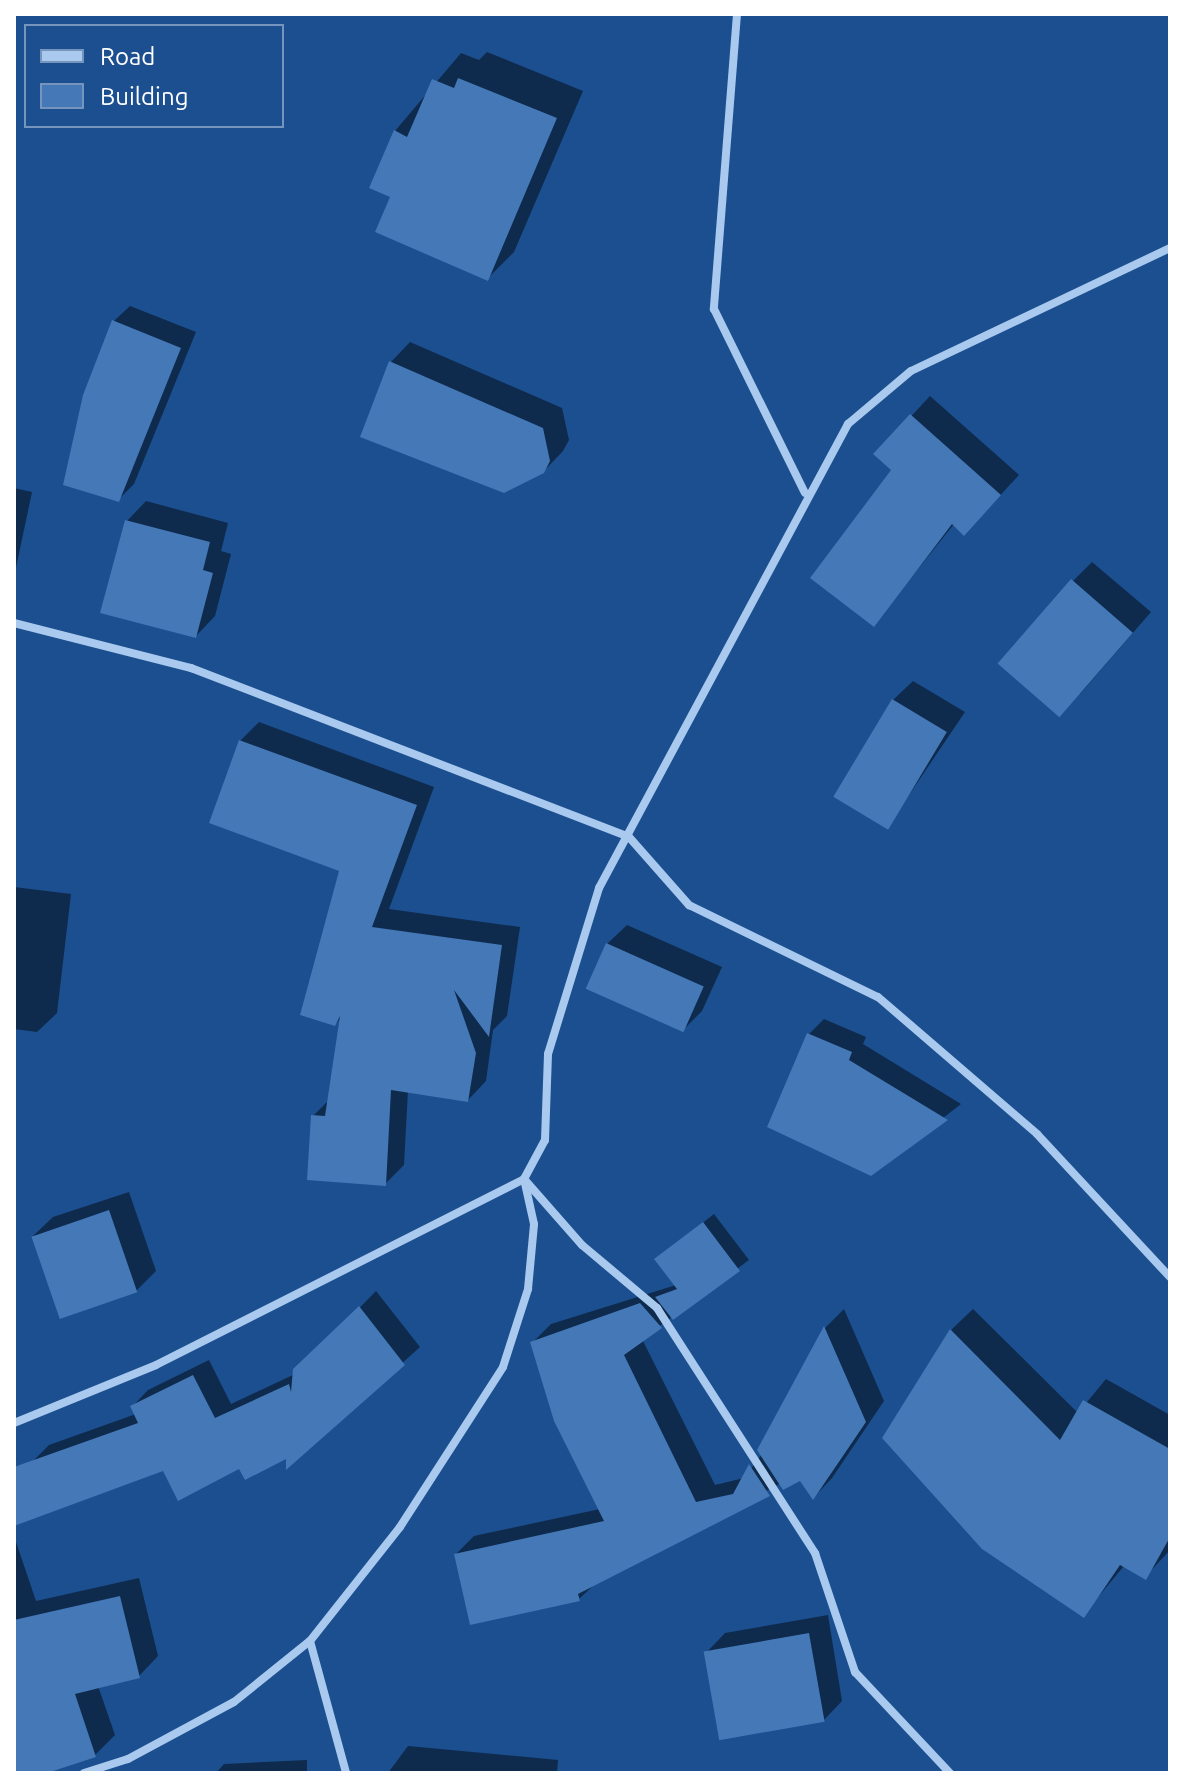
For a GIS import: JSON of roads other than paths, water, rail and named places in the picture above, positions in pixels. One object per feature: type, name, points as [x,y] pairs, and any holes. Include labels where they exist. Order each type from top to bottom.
[{"type":"street","points":[[737,14],[714,309],[805,493]]},
{"type":"street","points":[[14,1423],[156,1365],[524,1179],[545,1140],[548,1054],[565,980],[599,888],[629,837],[805,493],[848,424],[911,371],[1170,248]]},
{"type":"street","points":[[14,623],[191,668],[629,837],[689,905],[878,997],[1037,1134],[1170,1277]]},
{"type":"street","points":[[84,1773],[128,1759],[234,1702],[310,1641],[400,1527],[503,1367],[528,1289],[534,1224],[524,1179]]},
{"type":"street","points":[[524,1179],[582,1245],[657,1308],[815,1553],[855,1672],[950,1773]]},
{"type":"street","points":[[310,1641],[346,1773]]}]
